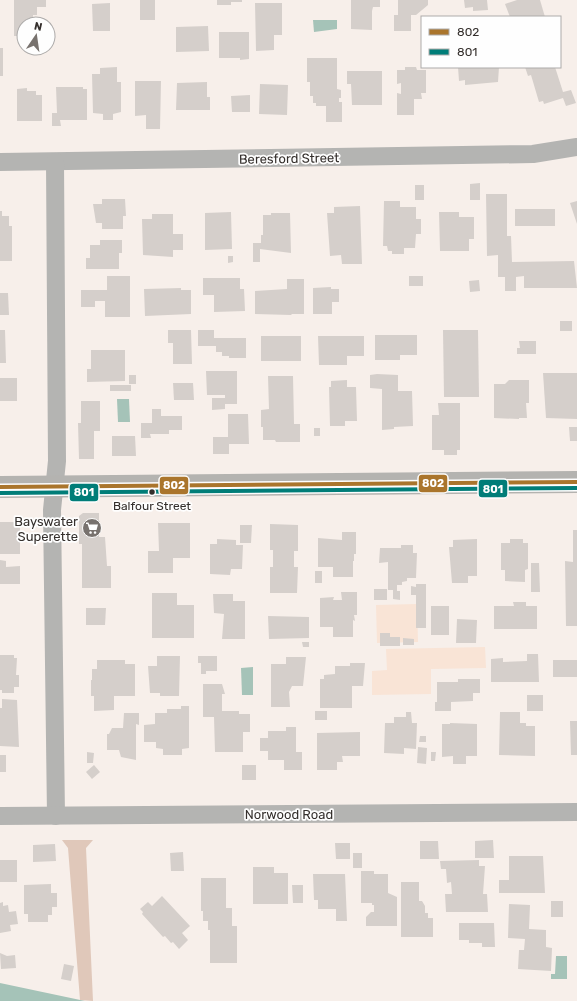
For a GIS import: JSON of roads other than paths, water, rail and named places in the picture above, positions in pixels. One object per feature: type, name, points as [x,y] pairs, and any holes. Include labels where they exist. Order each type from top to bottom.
[{"type":"main road","points":[[0,487],[577,482]]},
{"type":"street","name":"Beresford Street","points":[[0,162],[533,154],[577,147]]},
{"type":"street","points":[[55,162],[57,461],[52,510],[56,816]]},
{"type":"street","name":"Norwood Road","points":[[0,816],[577,812]]},
{"type":"place","name":"Balfour Street","points":[[152,492]]},
{"type":"place","name":"Bayswater Superette","points":[[92,528]]}]
